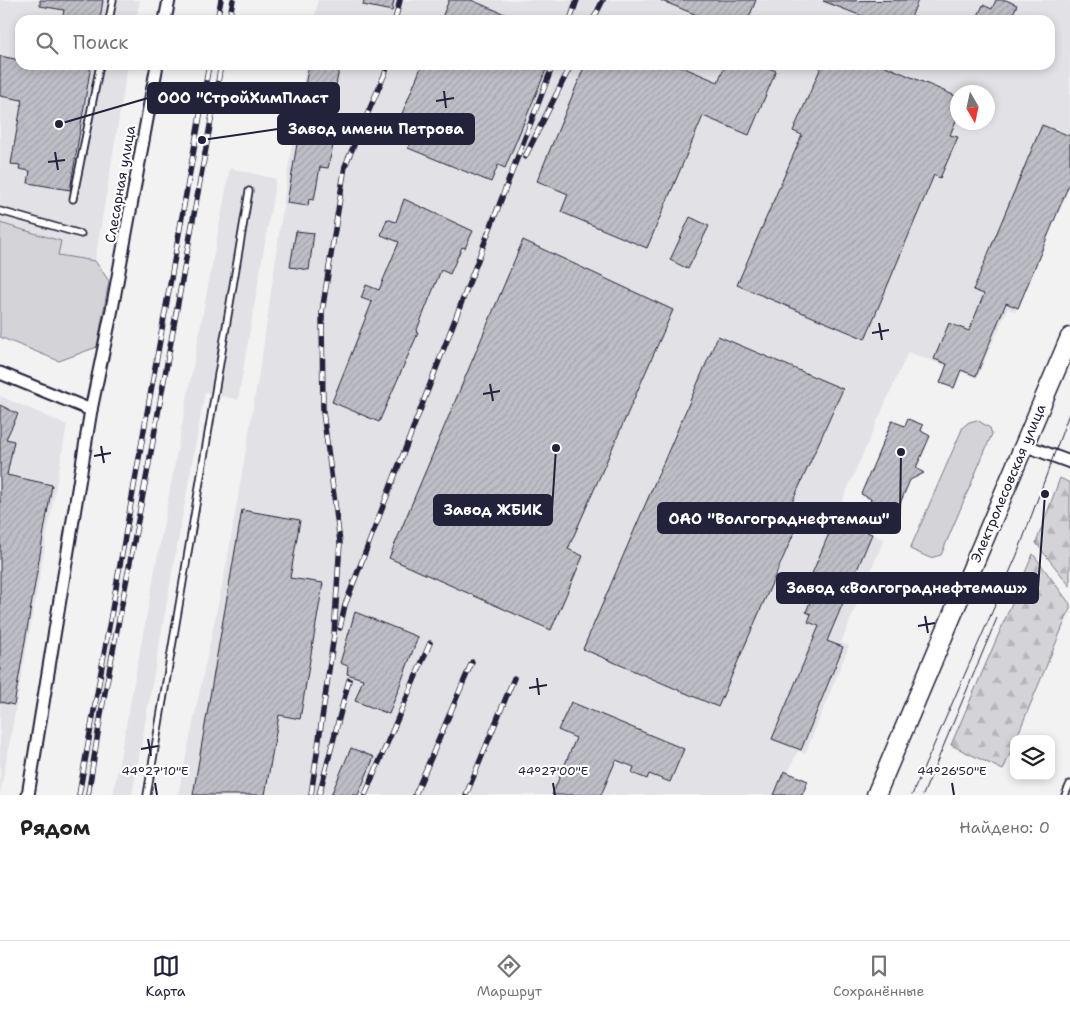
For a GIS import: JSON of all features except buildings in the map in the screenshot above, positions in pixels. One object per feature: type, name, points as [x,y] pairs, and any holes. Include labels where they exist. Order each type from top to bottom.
[{"type":"main road","name":"Электролесовская улица","points":[[876,795],[1070,337]]},
{"type":"street","points":[[166,15],[169,0]]},
{"type":"street","name":"Слесарная улица","points":[[28,795],[91,410],[112,309],[156,70]]},
{"type":"street","points":[[0,373],[91,410]]},
{"type":"street","points":[[1024,444],[1070,462]]},
{"type":"lane","points":[[110,15],[113,0]]},
{"type":"lane","points":[[73,199],[99,70]]},
{"type":"lane","points":[[147,795],[249,191]]},
{"type":"lane","points":[[0,210],[81,234]]},
{"type":"lane","points":[[1065,795],[1070,784]]},
{"type":"shaded area","points":[[0,0],[140,0],[137,15],[15,15],[15,70],[127,70],[95,261],[58,255],[60,241],[0,223]]},
{"type":"shaded area","points":[[318,0],[1070,0],[1070,182],[1018,308],[1015,312],[1008,308],[977,378],[908,352],[835,517],[884,539],[841,643],[849,646],[805,754],[798,751],[788,772],[802,795],[178,795],[227,561],[263,349],[293,134],[305,70],[1055,70],[1055,15],[315,15]]},
{"type":"shaded area","points":[[230,168],[276,179],[238,400],[205,392],[132,795],[113,795]]},
{"type":"shaded area","points":[[0,396],[67,425],[0,795]]},
{"type":"green space","points":[[0,223],[61,241],[58,255],[95,261],[109,281],[97,347],[59,361],[0,337]]},
{"type":"green space","points":[[977,420],[990,428],[992,434],[941,555],[930,558],[910,549],[963,427],[969,422]]},
{"type":"green space","points":[[1060,478],[1070,483],[1070,586],[1036,543]]},
{"type":"green space","points":[[1033,554],[1070,604],[1070,609],[1018,735],[1010,735],[1010,753],[1003,770],[951,745]]},
{"type":"tram line","points":[[912,795],[1017,555],[1070,411]]},
{"type":"tram line","points":[[923,795],[997,618]]},
{"type":"railway","points":[[218,15],[221,0]]},
{"type":"railway","points":[[230,15],[233,0]]},
{"type":"railway","points":[[396,15],[400,0]]},
{"type":"railway","points":[[572,15],[577,0]]},
{"type":"railway","points":[[596,15],[603,0]]},
{"type":"railway","points":[[79,795],[208,70]]},
{"type":"railway","points":[[88,795],[102,708],[149,463],[220,70]]},
{"type":"railway","points":[[311,795],[334,635],[340,542],[323,412],[322,312],[345,166],[386,70]]},
{"type":"railway","points":[[340,628],[345,605],[551,70]]},
{"type":"railway","points":[[525,157],[568,70]]},
{"type":"railway","points":[[365,795],[430,643]]},
{"type":"railway","points":[[415,795],[472,662]]},
{"type":"railway","points":[[466,795],[514,678]]},
{"type":"railway","points":[[319,795],[349,680]]},
{"type":"place","name":"ООО \"СтройХимПласт","points":[[59,124]]},
{"type":"place","name":"Завод имени Петрова","points":[[202,140]]},
{"type":"place","name":"Завод ЖБИК","points":[[556,448]]},
{"type":"place","name":"ОАО \"Волгограднефтемаш\"","points":[[901,452]]},
{"type":"place","name":"Завод «Волгограднефтемаш»","points":[[1045,494]]}]
